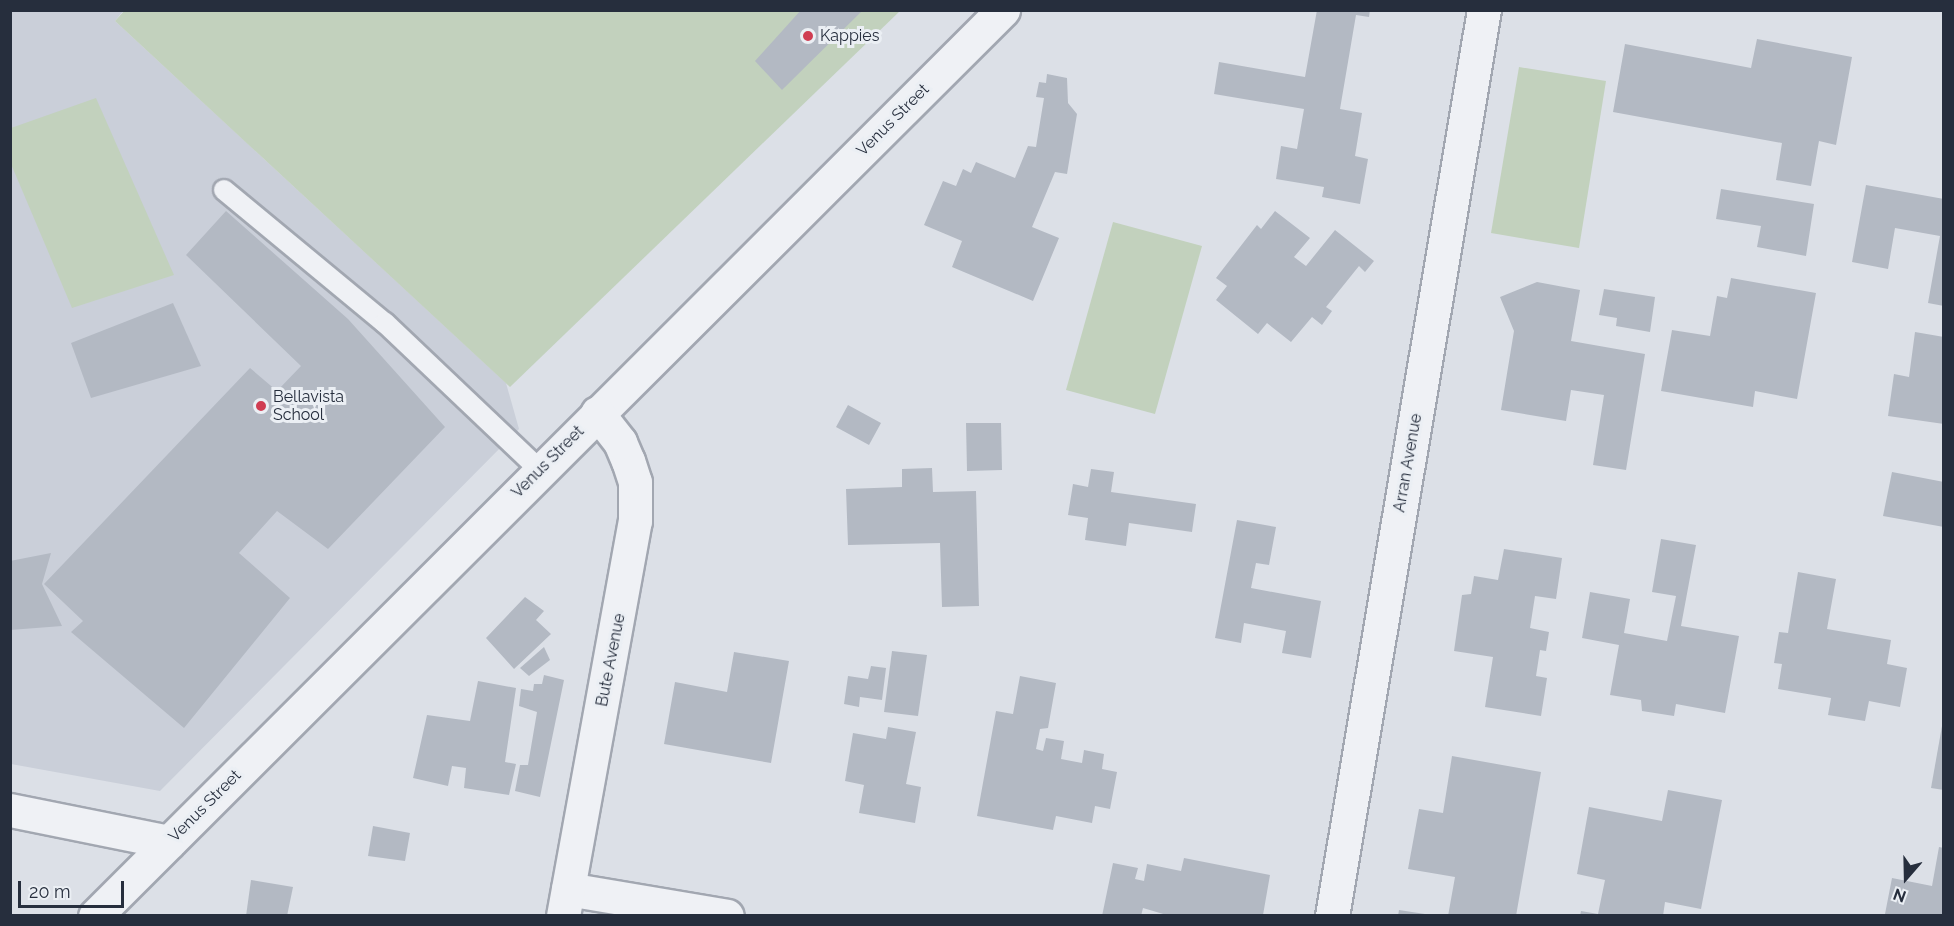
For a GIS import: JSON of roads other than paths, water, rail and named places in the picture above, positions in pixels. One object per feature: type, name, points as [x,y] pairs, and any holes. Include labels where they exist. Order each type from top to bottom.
[{"type":"street","name":"Venus Street","points":[[95,915],[1003,10]]},
{"type":"street","name":"Arran Avenue","points":[[1332,915],[1484,10]]},
{"type":"street","name":"Bute Avenue","points":[[565,902],[635,521],[635,482],[628,461],[620,442],[597,413]]},
{"type":"street","points":[[10,810],[169,842]]},
{"type":"street","points":[[565,902],[727,915]]},
{"type":"lane","points":[[224,190],[386,323],[540,470]]},
{"type":"place","name":"Kappies","points":[[808,36]]},
{"type":"place","name":"Bellavista School","points":[[261,406]]}]
